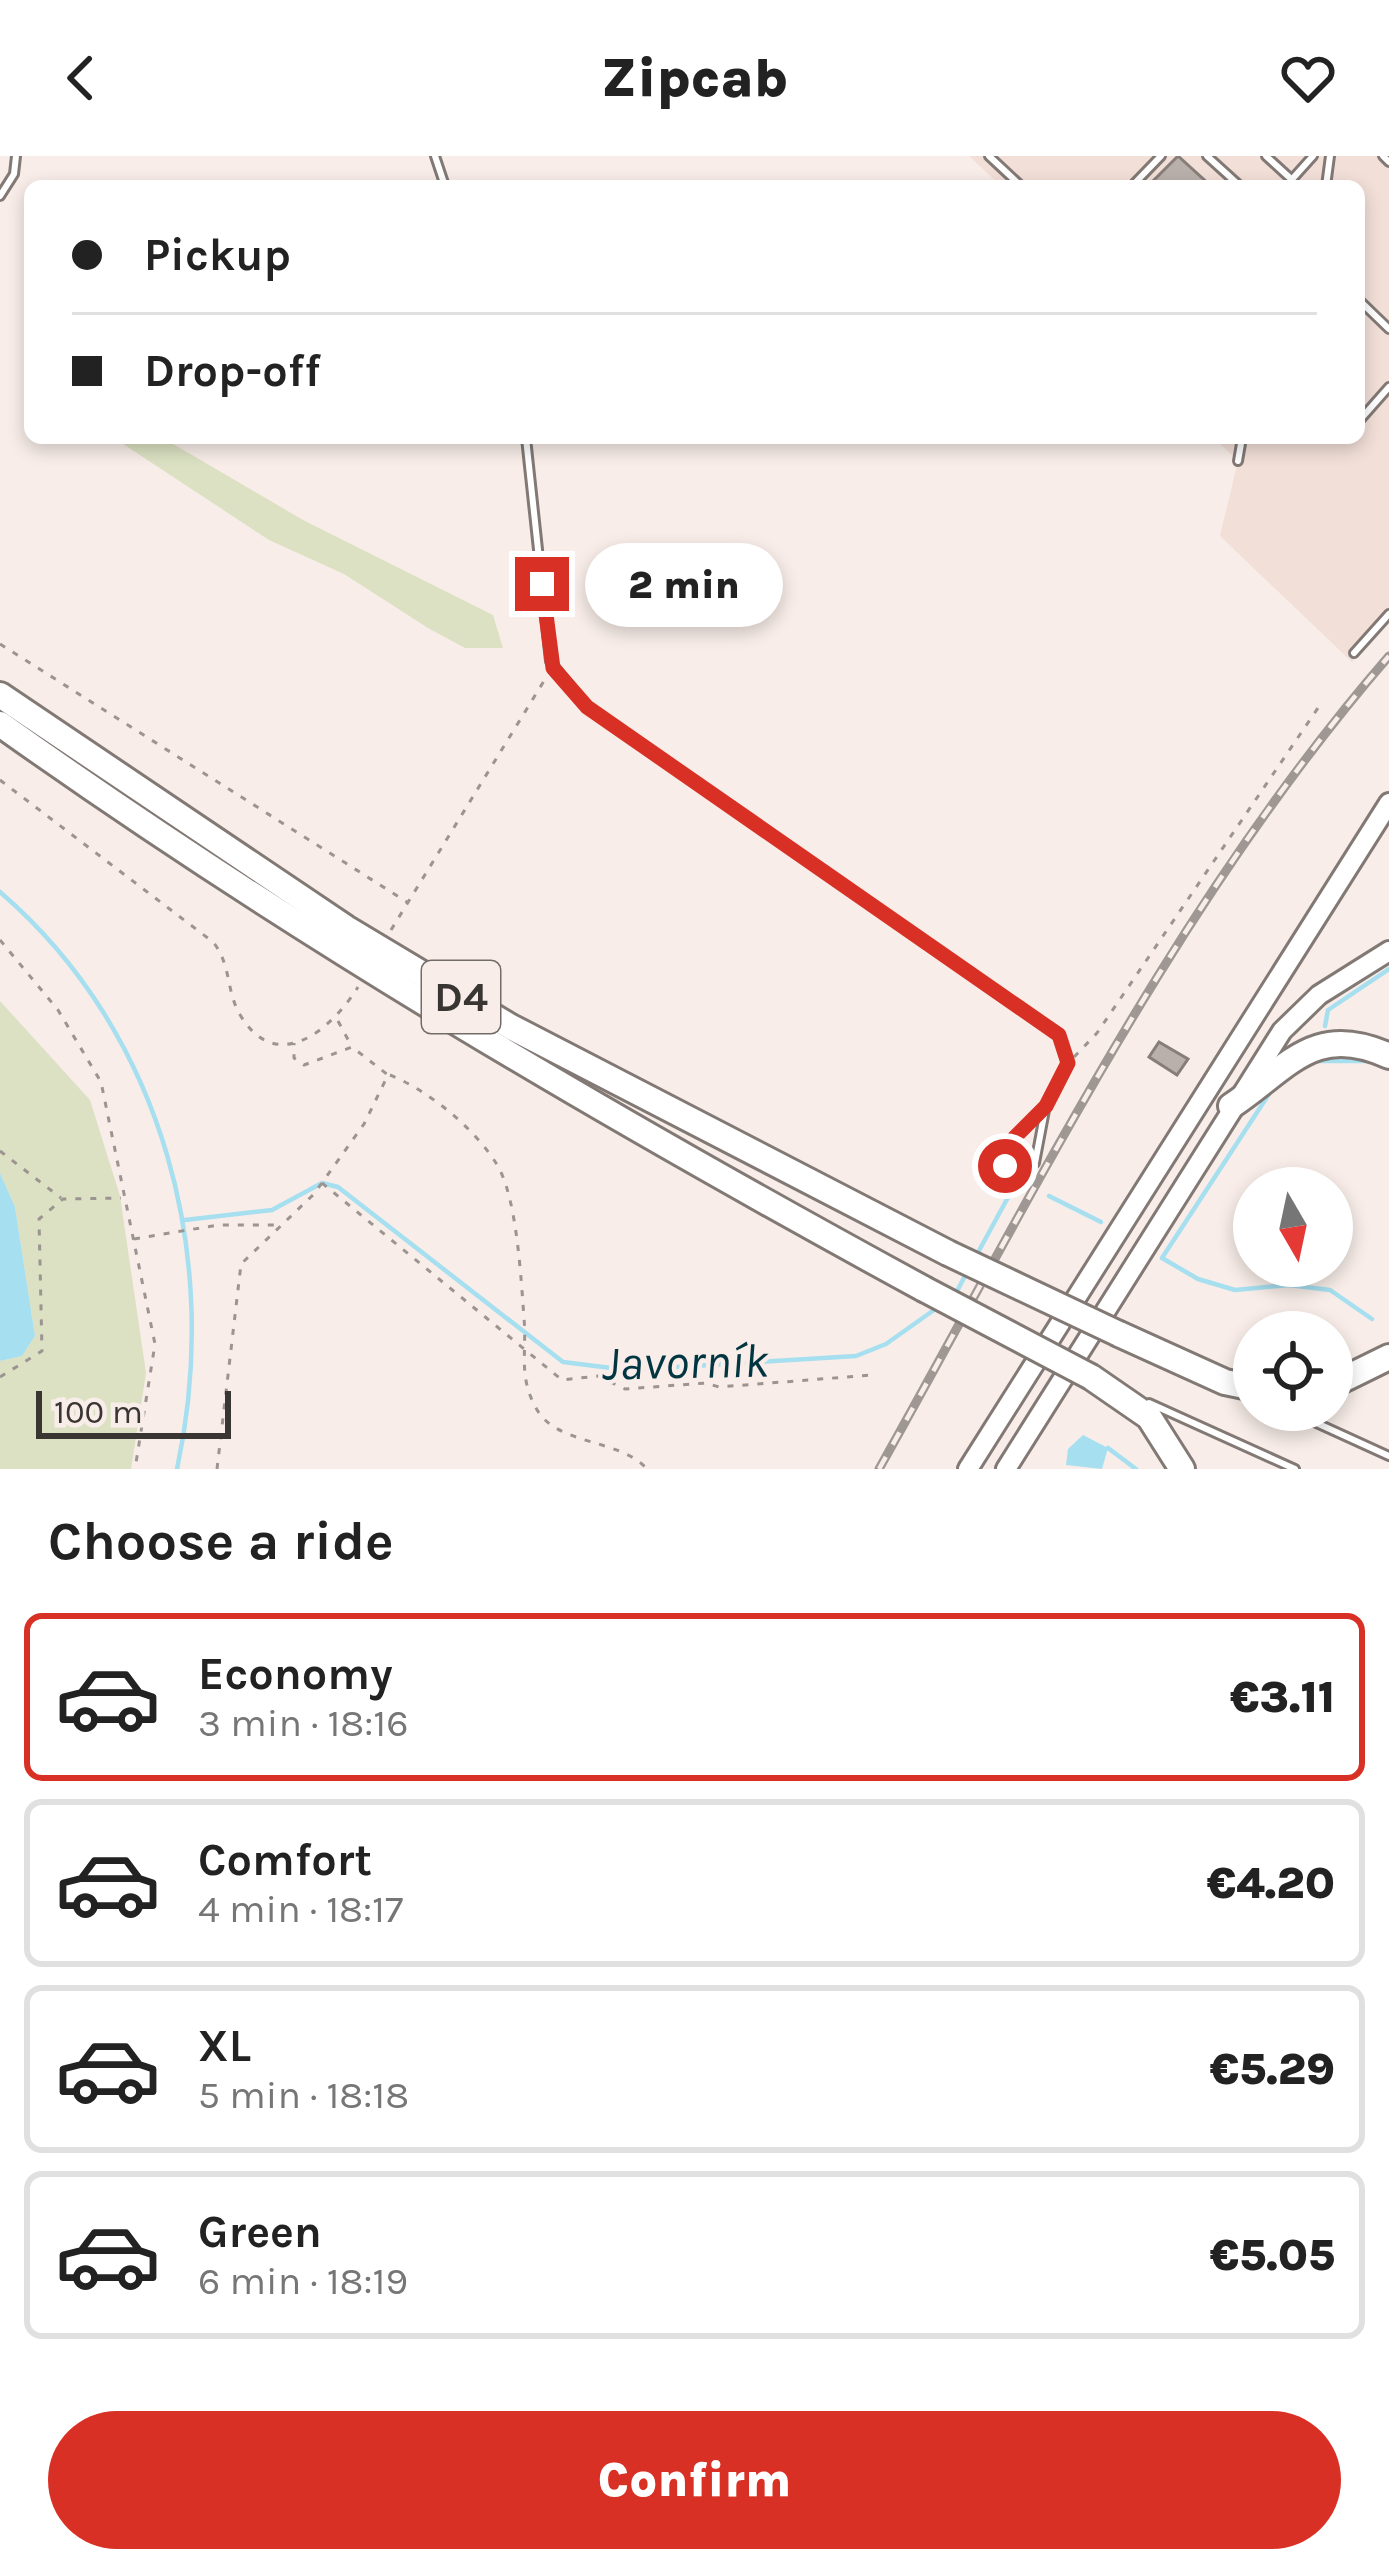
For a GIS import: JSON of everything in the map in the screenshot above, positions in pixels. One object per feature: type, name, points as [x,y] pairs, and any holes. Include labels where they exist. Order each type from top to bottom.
[{"type":"highway","name":"D4","points":[[0,695],[327,915],[511,1027],[948,1253],[1233,1384]]},
{"type":"highway","name":"D4","points":[[0,724],[331,948],[499,1052],[1091,1377]]},
{"type":"highway","points":[[1231,1106],[1284,1063],[1324,1046],[1362,1046],[1389,1056]]},
{"type":"highway","points":[[1353,1375],[1389,1357]]},
{"type":"highway","points":[[1091,1377],[1149,1417],[1182,1469]]},
{"type":"main road","points":[[968,1469],[1389,802]]},
{"type":"main road","points":[[1006,1469],[1282,1031],[1318,995],[1389,951]]},
{"type":"lane","points":[[0,196],[14,174],[16,156]]},
{"type":"lane","points":[[989,156],[1015,180]]},
{"type":"lane","points":[[1138,180],[1161,156]]},
{"type":"lane","points":[[1208,156],[1234,180]]},
{"type":"lane","points":[[1267,156],[1286,180]]},
{"type":"lane","points":[[1291,180],[1313,156]]},
{"type":"lane","points":[[1365,306],[1389,329]]},
{"type":"lane","points":[[1365,414],[1389,387]]},
{"type":"lane","points":[[527,444],[553,668],[587,707],[1059,1035],[1068,1063],[1046,1106],[1035,1163],[1025,1171],[1013,1171],[1004,1155],[1008,1144],[1046,1106]]},
{"type":"lane","points":[[1238,461],[1241,444]]},
{"type":"lane","points":[[1354,653],[1389,614]]},
{"type":"lane","points":[[1226,1054],[1277,993]]},
{"type":"lane","name":"D4","points":[[1091,1377],[1295,1469]]},
{"type":"lane","points":[[1334,1431],[1389,1456]]},
{"type":"path","points":[[0,644],[407,902]]},
{"type":"path","points":[[391,930],[553,668]]},
{"type":"path","points":[[1068,1063],[1097,1033],[1318,708]]},
{"type":"path","points":[[0,780],[213,942],[224,954],[238,1011],[262,1036],[294,1043],[327,1030],[358,987]]},
{"type":"path","points":[[0,940],[58,1010],[94,1064],[155,1344],[135,1469]]},
{"type":"path","points":[[336,1019],[352,1047],[388,1075],[438,1102],[498,1165],[509,1204],[524,1384],[539,1415],[584,1439],[633,1454],[646,1469]]},
{"type":"path","points":[[294,1043],[294,1058],[304,1065],[352,1047]]},
{"type":"path","points":[[217,1469],[241,1264],[322,1183],[364,1124],[388,1075]]},
{"type":"path","points":[[0,1151],[63,1199]]},
{"type":"path","points":[[322,1183],[562,1380],[598,1376],[625,1389],[872,1375]]},
{"type":"path","points":[[0,1376],[42,1351],[37,1231],[45,1210],[63,1199],[123,1198]]},
{"type":"path","points":[[133,1239],[218,1225],[277,1225]]},
{"type":"shaded area","points":[[969,156],[1389,156],[1389,621],[1352,662],[1220,536],[1238,461],[1220,444],[1365,444],[1365,180],[995,180]]},
{"type":"green space","points":[[123,444],[173,444],[303,520],[493,615],[503,648],[465,648],[344,574],[269,540]]},
{"type":"green space","points":[[0,1001],[90,1100],[120,1196],[146,1373],[131,1469],[0,1469],[0,1361],[22,1356],[35,1336],[15,1207],[0,1173]]},
{"type":"water","points":[[0,1173],[15,1207],[35,1336],[22,1356],[0,1361]]},
{"type":"water","points":[[1083,1435],[1108,1448],[1102,1469],[1066,1465],[1068,1449]]},
{"type":"building","points":[[1178,156],[1204,180],[1154,180]]},
{"type":"building","points":[[1159,1042],[1188,1059],[1177,1075],[1149,1057]]},
{"type":"waterway","points":[[0,892],[57,949],[104,1013],[140,1082],[167,1156],[184,1232],[192,1311],[189,1390],[177,1469]]},
{"type":"waterway","points":[[1325,1026],[1328,1010],[1389,969]]},
{"type":"waterway","points":[[1315,1061],[1369,1061]]},
{"type":"waterway","name":"Javorník","points":[[1271,1091],[1162,1258],[1198,1279],[1235,1290],[1289,1285],[1330,1290],[1372,1319]]},
{"type":"waterway","points":[[185,1220],[272,1210],[322,1183],[338,1187],[563,1362],[627,1370],[856,1356],[886,1344],[941,1305]]},
{"type":"waterway","name":"Javorník","points":[[975,1258],[1012,1190],[1029,1185]]},
{"type":"waterway","name":"Javorník","points":[[1049,1196],[1101,1222]]},
{"type":"waterway","name":"Javorník","points":[[955,1295],[966,1274]]},
{"type":"waterway","points":[[1108,1448],[1136,1469]]},
{"type":"railway","points":[[879,1469],[1054,1153],[1176,946],[1313,749],[1389,656]]},
{"type":"route","points":[[542,584],[553,668],[587,707],[1059,1035],[1068,1063],[1046,1106],[1008,1144],[1005,1166]]}]
